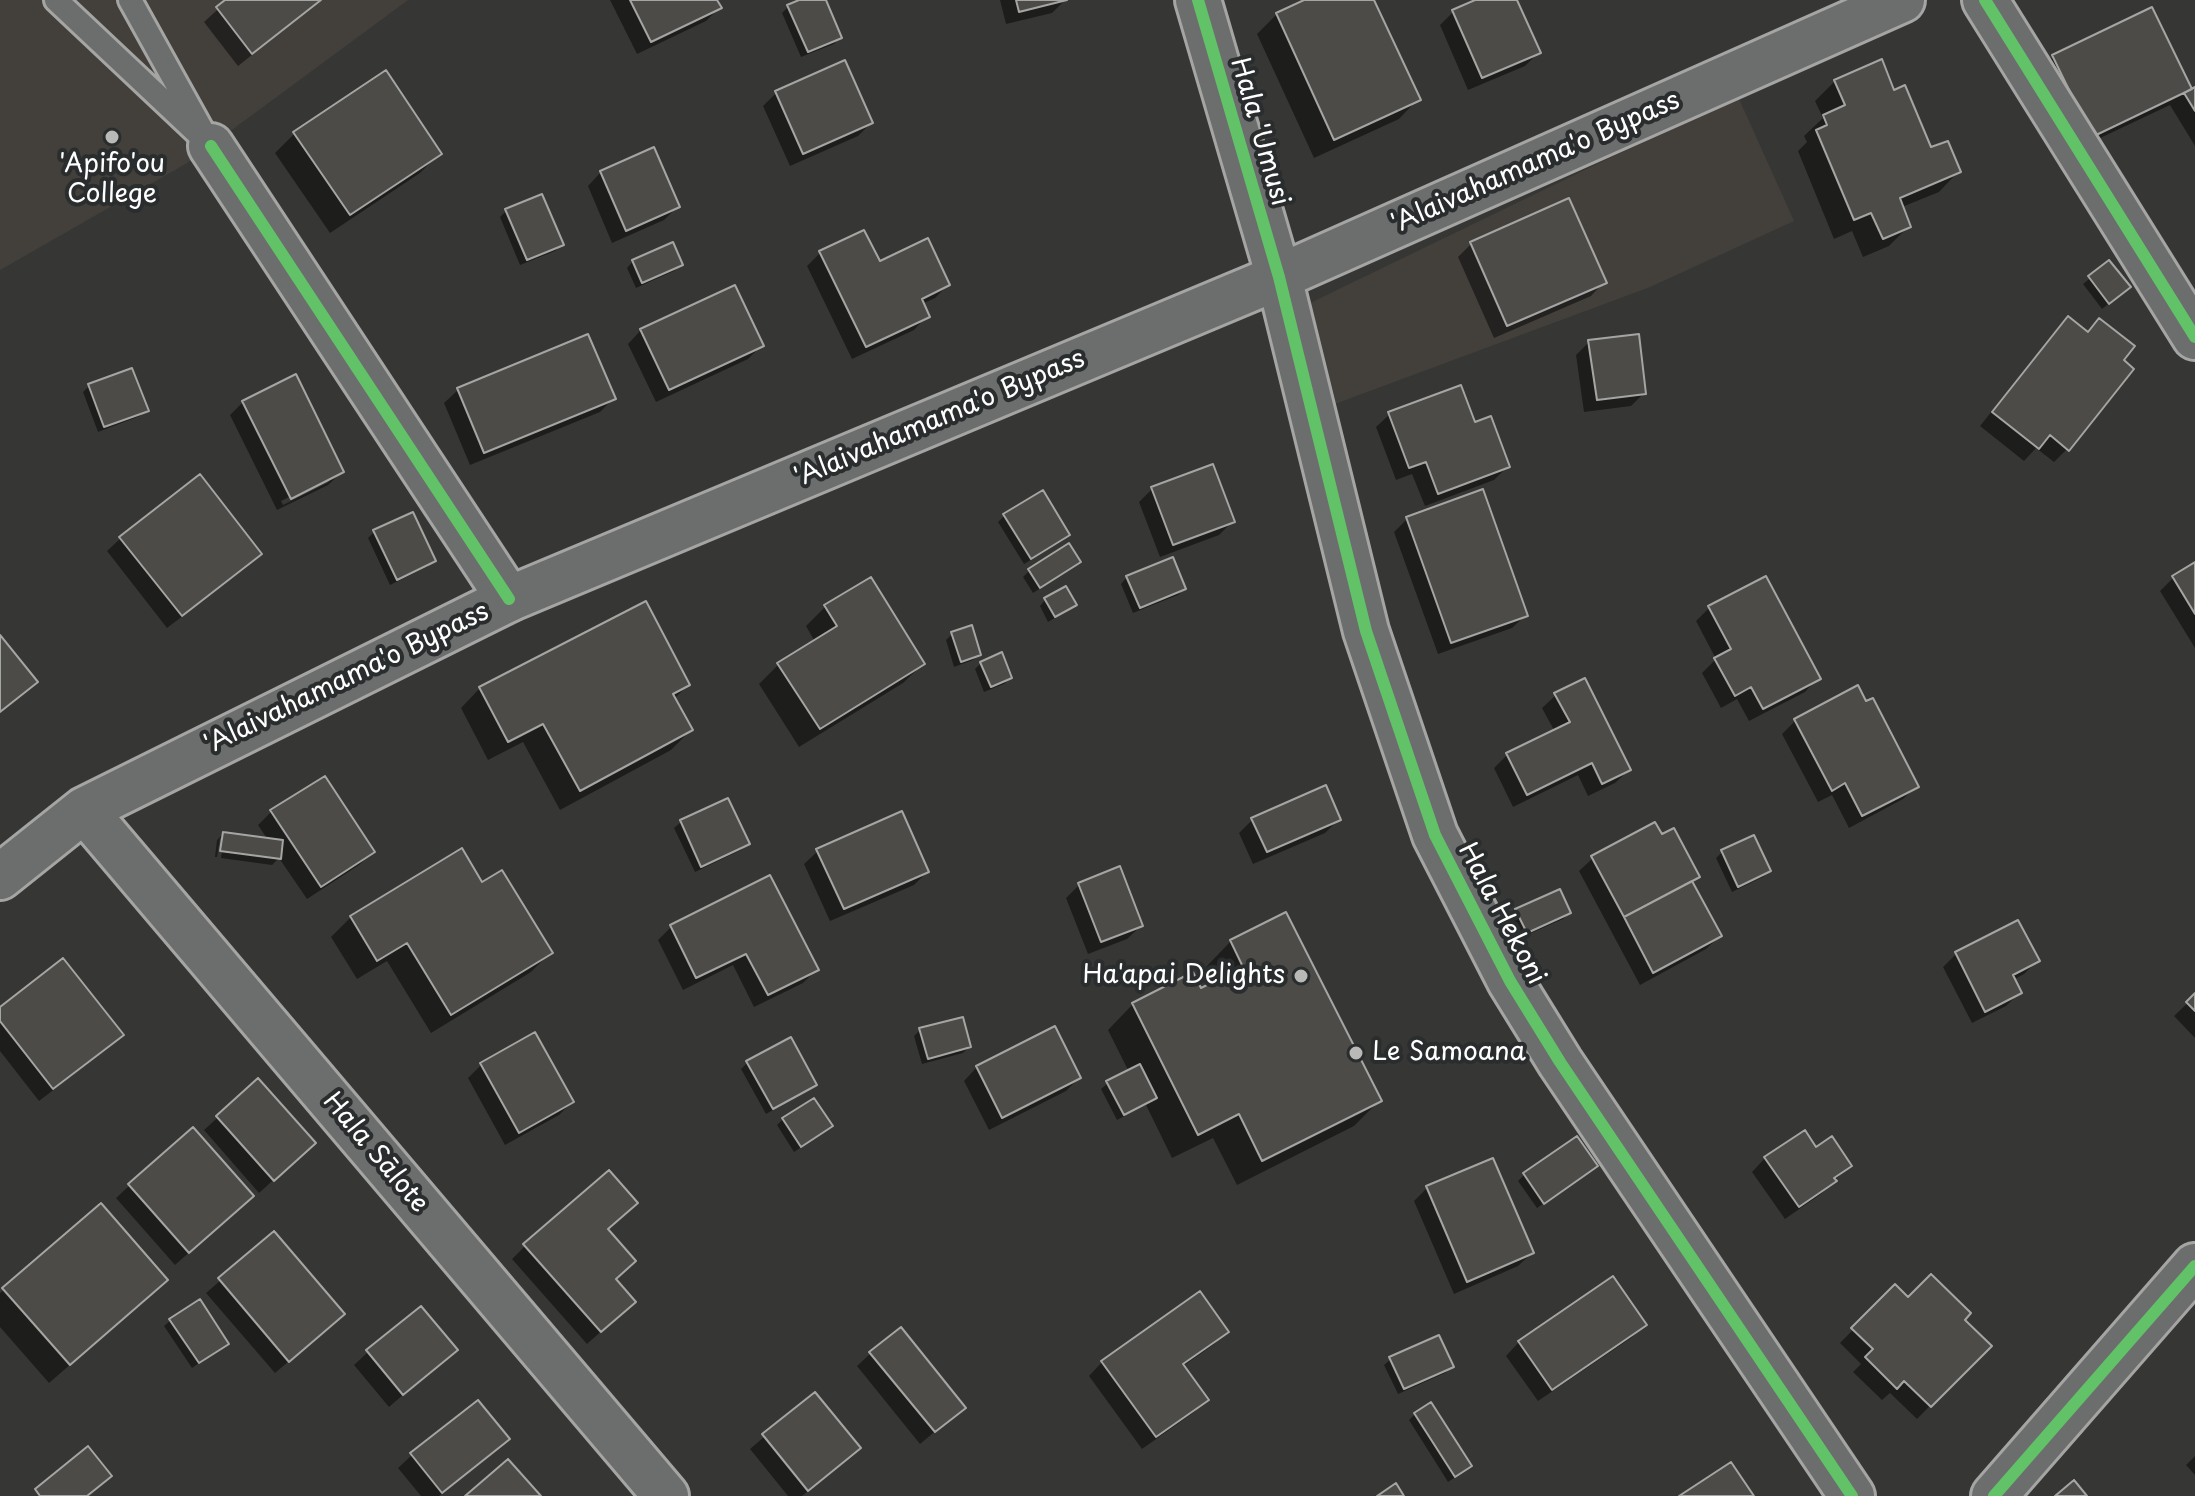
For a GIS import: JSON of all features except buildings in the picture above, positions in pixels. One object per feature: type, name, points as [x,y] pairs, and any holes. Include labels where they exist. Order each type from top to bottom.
[{"type":"main road","name":"Hala 'Umusi","points":[[1198,0],[1279,277]]},
{"type":"main road","name":"'Alaivahamama'o Bypass","points":[[0,877],[84,810],[509,599],[1279,277],[1902,0]]},
{"type":"main road","points":[[1985,0],[2195,337]]},
{"type":"main road","points":[[211,146],[509,599]]},
{"type":"main road","name":"Hala Hekoni","points":[[1279,277],[1366,631],[1435,835],[1510,981],[1560,1062],[1852,1496]]},
{"type":"main road","name":"Hala Sālote","points":[[84,810],[666,1496]]},
{"type":"main road","points":[[1994,1496],[2195,1266]]},
{"type":"lane","points":[[56,0],[211,146]]},
{"type":"lane","points":[[130,0],[211,146]]},
{"type":"shaded area","name":"'Apifo'ou College","points":[[0,0],[408,0],[187,163],[0,270]]},
{"type":"shaded area","points":[[1739,99],[1794,221],[1650,287],[1332,405],[1304,306]]},
{"type":"cycle path","points":[[1198,0],[1279,277],[1366,631],[1435,835],[1510,981],[1560,1062],[1852,1496]]},
{"type":"cycle path","points":[[1985,0],[2195,337]]},
{"type":"cycle path","points":[[211,146],[509,599]]},
{"type":"cycle path","points":[[1994,1496],[2195,1266]]},
{"type":"place","name":"'Apifo'ou College","points":[[112,137]]},
{"type":"place","name":"Ha'apai Delights","points":[[1301,976]]},
{"type":"place","name":"Le Samoana","points":[[1356,1053]]}]
